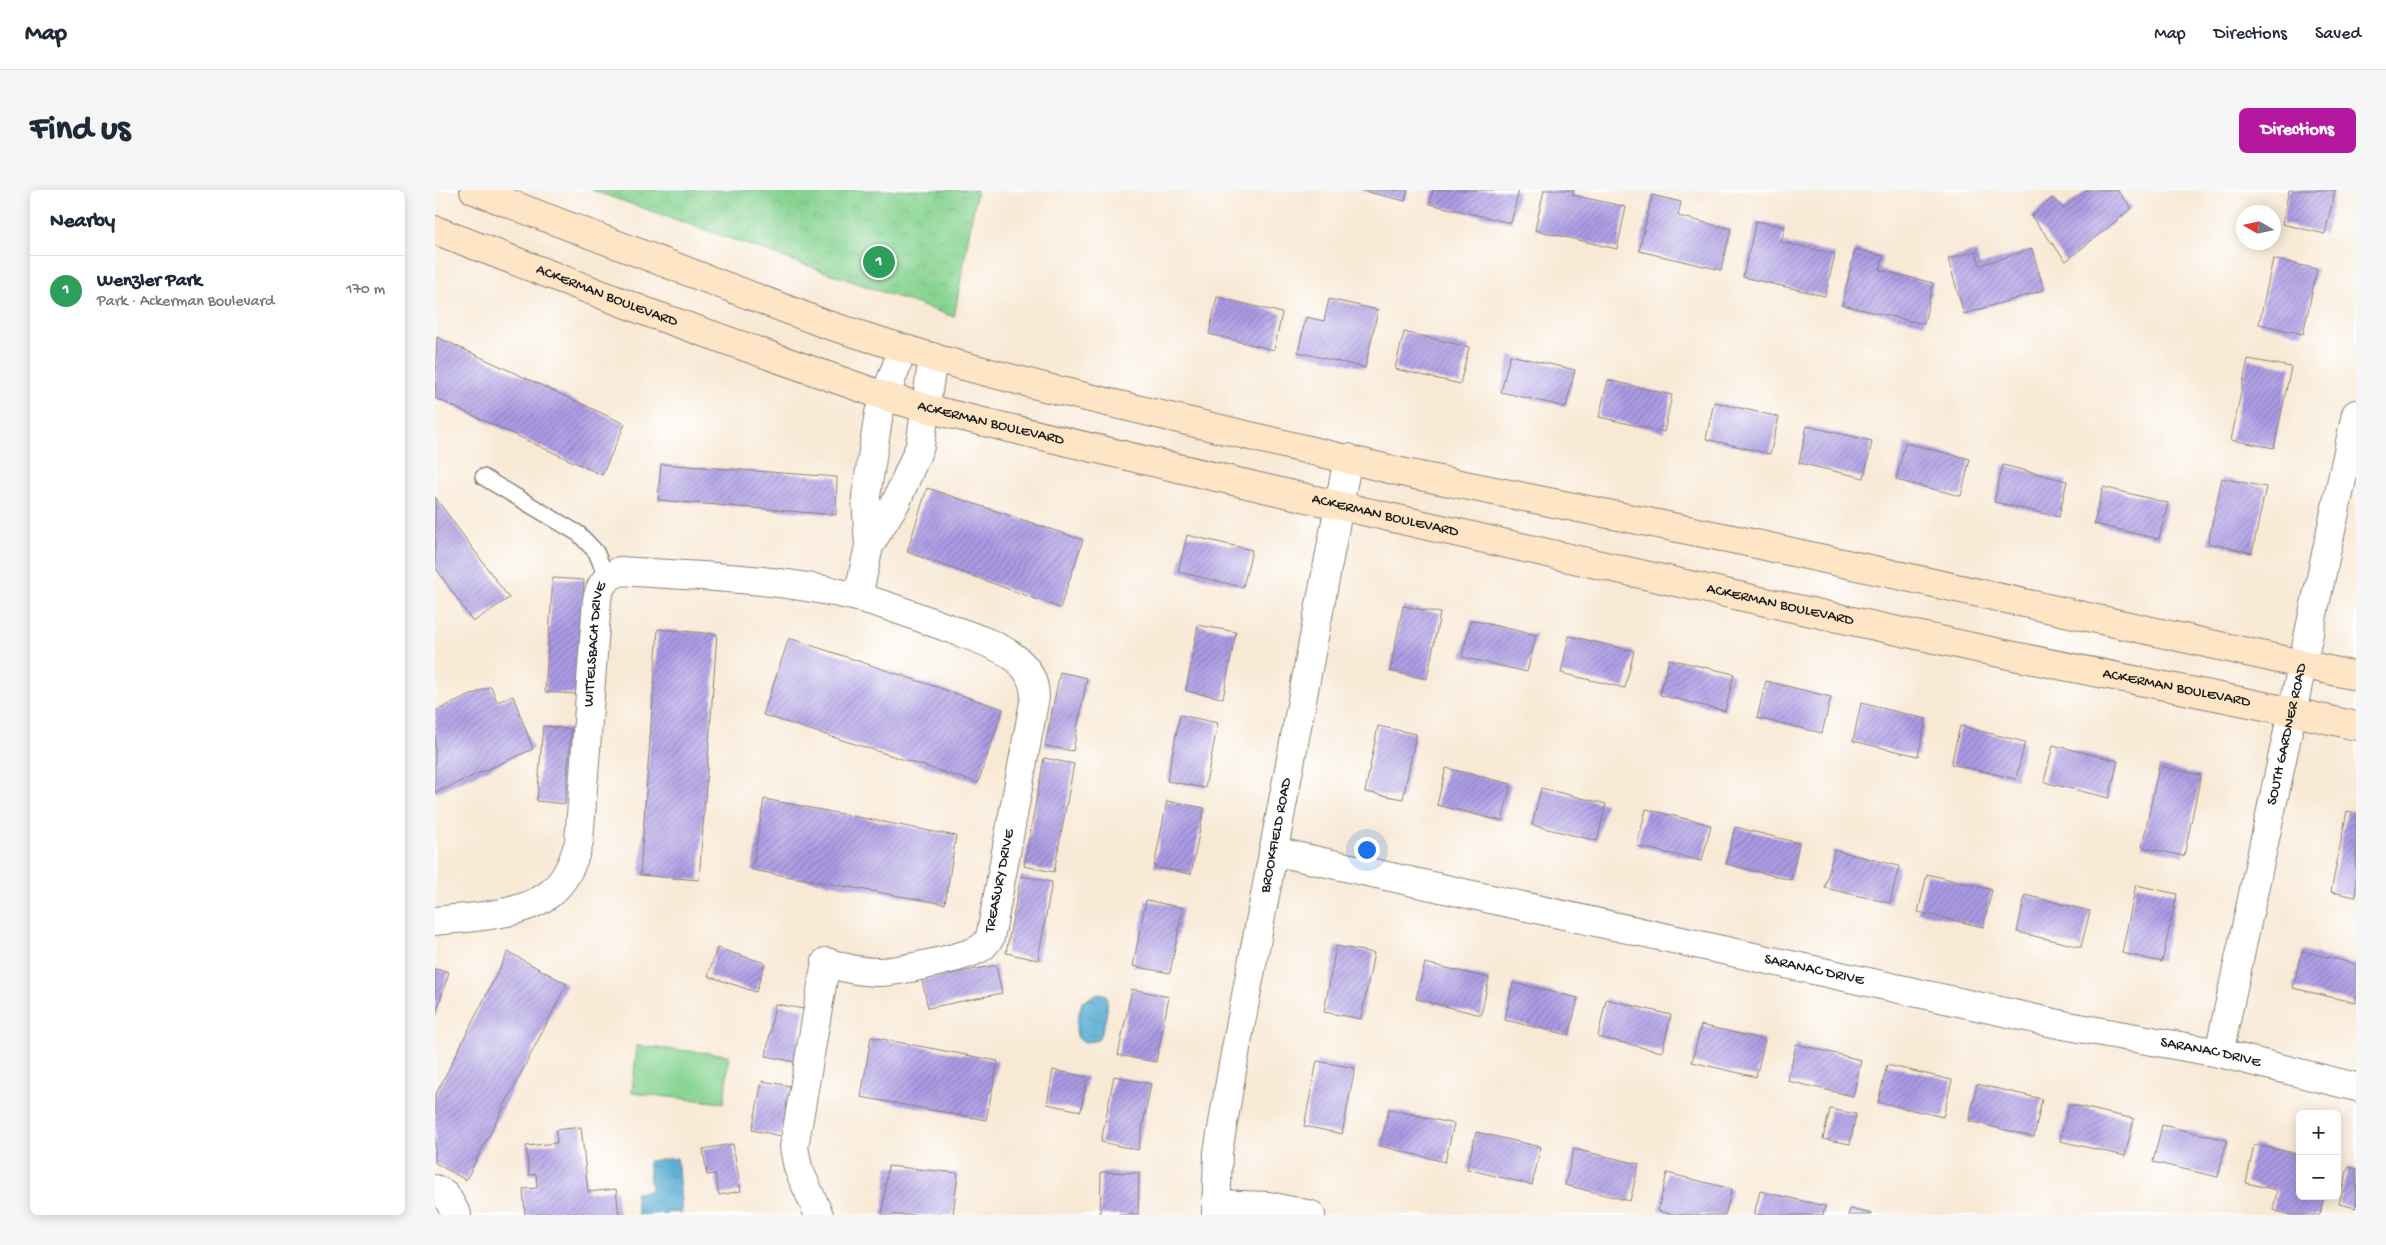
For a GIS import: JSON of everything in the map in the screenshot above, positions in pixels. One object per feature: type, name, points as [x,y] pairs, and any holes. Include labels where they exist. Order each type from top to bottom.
[{"type":"street","points":[[474,190],[825,324],[933,357],[1051,389],[1410,474],[1756,544],[2356,676]]},
{"type":"street","name":"ACKERMAN BOULEVARD","points":[[435,230],[652,314],[887,397],[925,408],[1339,505],[1985,650],[2356,726]]},
{"type":"street","points":[[858,597],[869,546],[866,496],[879,413],[887,397],[903,348]]},
{"type":"street","points":[[869,546],[896,502],[920,446],[933,357]]},
{"type":"street","name":"SOUTH GARDNER ROAD","points":[[2219,1053],[2356,414]]},
{"type":"street","name":"BROOKFIELD ROAD","points":[[1216,1209],[1219,1152],[1273,851],[1348,458]]},
{"type":"street","name":"WITTELSBACH DRIVE","points":[[435,921],[502,913],[536,902],[555,890],[571,866],[579,842],[597,600],[600,585],[607,578],[620,571],[729,578],[809,586],[858,597]]},
{"type":"street","name":"TREASURY DRIVE","points":[[819,1215],[798,1168],[794,1148],[826,962],[844,968],[879,972],[927,964],[972,952],[982,948],[990,938],[1035,697],[1030,672],[1018,658],[968,636],[858,597]]},
{"type":"street","name":"SARANAC DRIVE","points":[[1273,851],[2063,1025],[2219,1053],[2356,1087]]},
{"type":"street","points":[[435,1189],[445,1194],[457,1215]]},
{"type":"street","points":[[1216,1209],[1268,1206],[1311,1215]]},
{"type":"lane","points":[[483,477],[579,534],[596,552],[607,578]]},
{"type":"green space","points":[[591,190],[977,190],[954,317]]},
{"type":"green space","points":[[637,1046],[729,1055],[724,1103],[632,1093]]},
{"type":"water","points":[[1100,993],[1106,995],[1107,1006],[1106,1018],[1100,1035],[1098,1040],[1081,1041],[1077,1037],[1076,1031],[1082,1002]]},
{"type":"water","points":[[677,1158],[682,1212],[638,1215],[635,1193],[651,1191],[648,1161]]},
{"type":"building","points":[[1360,190],[1408,190],[1405,201]]},
{"type":"building","points":[[1433,190],[1519,190],[1511,223],[1430,204]]},
{"type":"building","points":[[1544,190],[1574,190],[1573,195],[1626,207],[1617,249],[1535,230]]},
{"type":"building","points":[[2087,190],[2117,190],[2132,208],[2066,261],[2031,216],[2053,198],[2063,209]]},
{"type":"building","points":[[2289,190],[2335,190],[2325,234],[2282,224]]},
{"type":"building","points":[[1652,195],[1681,202],[1678,216],[1731,229],[1721,270],[1639,251]]},
{"type":"building","points":[[1756,221],[1785,227],[1781,242],[1835,254],[1825,296],[1743,277]]},
{"type":"building","points":[[1855,249],[1883,256],[1880,270],[1933,283],[1924,324],[1842,305]]},
{"type":"building","points":[[2032,249],[2044,290],[1964,314],[1948,259],[1976,251],[1980,265]]},
{"type":"building","points":[[2273,259],[2317,269],[2303,334],[2259,324]]},
{"type":"building","points":[[1217,297],[1282,313],[1274,350],[1209,334]]},
{"type":"building","points":[[1329,299],[1378,310],[1365,368],[1298,352],[1306,317],[1324,321]]},
{"type":"building","points":[[1404,332],[1469,347],[1460,384],[1395,369]]},
{"type":"building","points":[[437,337],[625,424],[602,475],[435,398]]},
{"type":"building","points":[[1510,355],[1575,370],[1566,407],[1501,392]]},
{"type":"building","points":[[2248,359],[2291,367],[2274,448],[2231,440]]},
{"type":"building","points":[[1608,380],[1672,395],[1664,432],[1599,417]]},
{"type":"building","points":[[1714,402],[1779,417],[1770,454],[1706,439]]},
{"type":"building","points":[[1807,426],[1872,441],[1864,478],[1799,463]]},
{"type":"building","points":[[1905,443],[1970,459],[1961,496],[1896,480]]},
{"type":"building","points":[[661,464],[837,477],[836,515],[658,500]]},
{"type":"building","points":[[2003,465],[2067,481],[2059,517],[1994,502]]},
{"type":"building","points":[[2222,478],[2266,487],[2252,553],[2208,543]]},
{"type":"building","points":[[2103,487],[2168,503],[2159,539],[2094,524]]},
{"type":"building","points":[[927,488],[1083,540],[1060,608],[907,552]]},
{"type":"building","points":[[435,497],[509,598],[473,622],[435,567]]},
{"type":"building","points":[[1187,535],[1252,550],[1243,587],[1178,572]]},
{"type":"building","points":[[553,578],[584,580],[576,694],[545,692]]},
{"type":"building","points":[[1403,606],[1440,613],[1427,679],[1390,671]]},
{"type":"building","points":[[1471,620],[1536,635],[1527,672],[1462,657]]},
{"type":"building","points":[[1198,625],[1236,632],[1223,698],[1186,691]]},
{"type":"building","points":[[658,629],[717,634],[699,880],[640,875]]},
{"type":"building","points":[[1569,636],[1634,651],[1625,688],[1561,673]]},
{"type":"building","points":[[789,638],[1003,709],[978,783],[763,715]]},
{"type":"building","points":[[1669,659],[1734,674],[1725,711],[1660,695]]},
{"type":"building","points":[[1060,672],[1087,678],[1073,751],[1045,746]]},
{"type":"building","points":[[1766,681],[1831,697],[1822,733],[1757,718]]},
{"type":"building","points":[[491,686],[497,702],[513,696],[533,749],[435,793],[435,711]]},
{"type":"building","points":[[1861,703],[1926,719],[1918,756],[1853,741]]},
{"type":"building","points":[[1180,715],[1218,723],[1205,788],[1167,781]]},
{"type":"building","points":[[543,726],[571,729],[565,804],[537,801]]},
{"type":"building","points":[[1378,726],[1416,734],[1403,799],[1365,792]]},
{"type":"building","points":[[1960,726],[2025,742],[2016,779],[1951,764]]},
{"type":"building","points":[[2053,745],[2118,761],[2109,798],[2044,782]]},
{"type":"building","points":[[1044,758],[1074,764],[1054,872],[1024,866]]},
{"type":"building","points":[[2159,766],[2201,775],[2184,856],[2142,847]]},
{"type":"building","points":[[1446,768],[1511,784],[1502,821],[1437,805]]},
{"type":"building","points":[[1541,788],[1606,804],[1597,841],[1532,825]]},
{"type":"building","points":[[764,799],[956,836],[945,904],[752,870]]},
{"type":"building","points":[[1167,801],[1204,808],[1191,874],[1154,867]]},
{"type":"building","points":[[1646,809],[1711,825],[1702,861],[1637,846]]},
{"type":"building","points":[[2347,811],[2356,813],[2356,897],[2331,892]]},
{"type":"building","points":[[1735,827],[1799,843],[1791,880],[1726,864]]},
{"type":"building","points":[[1834,850],[1899,866],[1890,903],[1825,888]]},
{"type":"building","points":[[1927,874],[1992,890],[1983,927],[1918,912]]},
{"type":"building","points":[[1021,876],[1052,882],[1038,960],[1006,953]]},
{"type":"building","points":[[2136,885],[2177,894],[2162,962],[2122,953]]},
{"type":"building","points":[[2025,895],[2090,911],[2081,947],[2017,932]]},
{"type":"building","points":[[1146,900],[1183,908],[1170,973],[1133,966]]},
{"type":"building","points":[[1336,946],[1374,953],[1361,1019],[1324,1012]]},
{"type":"building","points":[[717,948],[765,963],[756,992],[708,976]]},
{"type":"building","points":[[2302,951],[2356,964],[2356,1003],[2293,988]]},
{"type":"building","points":[[508,952],[567,984],[466,1180],[435,1163],[435,1096]]},
{"type":"building","points":[[1425,963],[1489,978],[1481,1015],[1416,999]]},
{"type":"building","points":[[996,965],[1002,993],[928,1008],[922,980]]},
{"type":"building","points":[[435,969],[449,972],[435,1017]]},
{"type":"building","points":[[1513,983],[1578,998],[1569,1035],[1505,1020]]},
{"type":"building","points":[[1132,989],[1169,997],[1156,1062],[1118,1055]]},
{"type":"building","points":[[1606,999],[1671,1015],[1662,1052],[1598,1037]]},
{"type":"building","points":[[775,1004],[804,1009],[795,1062],[766,1056]]},
{"type":"building","points":[[1701,1025],[1765,1040],[1756,1077],[1692,1062]]},
{"type":"building","points":[[871,1037],[998,1061],[986,1120],[861,1097]]},
{"type":"building","points":[[1796,1044],[1861,1060],[1853,1096],[1788,1081]]},
{"type":"building","points":[[1317,1061],[1355,1068],[1342,1134],[1304,1126]]},
{"type":"building","points":[[1887,1065],[1952,1080],[1943,1117],[1878,1102]]},
{"type":"building","points":[[1053,1070],[1087,1077],[1081,1111],[1047,1104]]},
{"type":"building","points":[[1114,1076],[1151,1084],[1138,1150],[1101,1142]]},
{"type":"building","points":[[762,1081],[791,1086],[781,1136],[752,1130]]},
{"type":"building","points":[[1977,1084],[2042,1099],[2034,1137],[1969,1121]]},
{"type":"building","points":[[2069,1104],[2134,1119],[2125,1156],[2060,1141]]},
{"type":"building","points":[[1389,1109],[1454,1124],[1445,1162],[1380,1146]]},
{"type":"building","points":[[1830,1109],[1856,1114],[1850,1144],[1823,1139]]},
{"type":"building","points":[[2162,1125],[2227,1140],[2218,1177],[2153,1162]]},
{"type":"building","points":[[581,1127],[588,1192],[616,1189],[619,1215],[525,1215],[523,1189],[537,1188],[536,1174],[529,1175],[526,1146],[557,1143],[556,1130]]},
{"type":"building","points":[[1476,1132],[1541,1147],[1532,1185],[1467,1169]]},
{"type":"building","points":[[733,1144],[741,1191],[719,1195],[715,1174],[707,1175],[703,1149]]},
{"type":"building","points":[[2254,1145],[2296,1153],[2296,1200],[2323,1200],[2320,1215],[2290,1215],[2273,1210],[2277,1190],[2246,1183]]},
{"type":"building","points":[[1574,1149],[1639,1164],[1630,1201],[1565,1185]]},
{"type":"building","points":[[888,1166],[958,1173],[953,1215],[882,1215]]},
{"type":"building","points":[[2348,1167],[2356,1169],[2356,1208],[2339,1204]]},
{"type":"building","points":[[1101,1172],[1139,1173],[1138,1215],[1100,1215]]},
{"type":"building","points":[[1667,1173],[1732,1189],[1725,1215],[1676,1215],[1658,1211]]},
{"type":"building","points":[[1760,1191],[1825,1206],[1823,1215],[1754,1215]]},
{"type":"building","points":[[1850,1209],[1872,1214],[1872,1215],[1848,1215]]},
{"type":"place","name":"Wenzler Park","points":[[879,262]]}]
